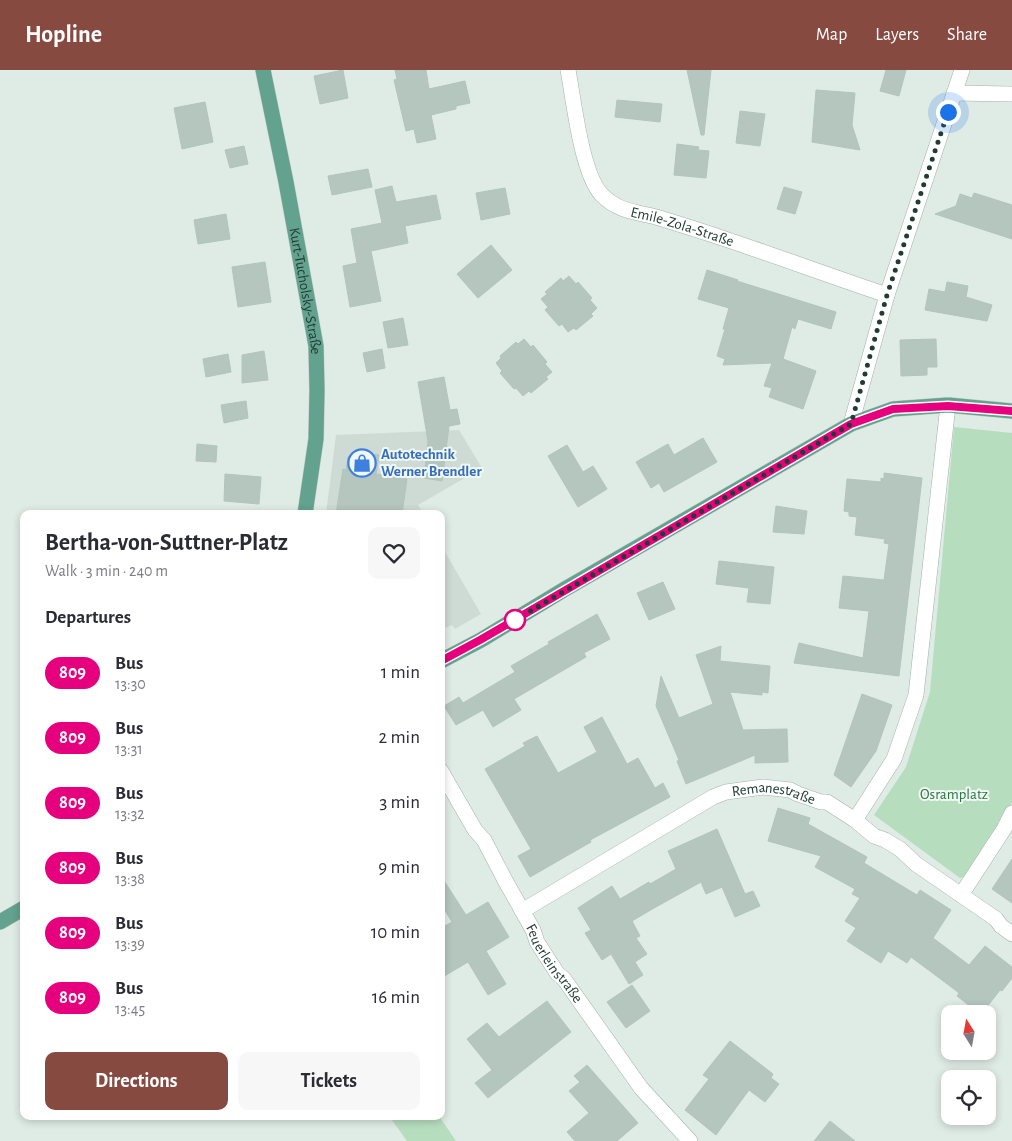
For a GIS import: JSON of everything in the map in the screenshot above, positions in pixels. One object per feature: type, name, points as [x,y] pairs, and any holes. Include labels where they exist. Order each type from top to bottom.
[{"type":"main road","name":"Kurt-Tucholsky-Straße","points":[[264,70],[316,346],[316,439],[306,510]]},
{"type":"main road","points":[[445,659],[851,424],[893,409],[948,406],[1012,411]]},
{"type":"main road","points":[[0,922],[20,910]]},
{"type":"street","name":"Emile-Zola-Straße","points":[[568,70],[586,166],[594,183],[611,202],[624,210],[655,217],[725,239],[887,295]]},
{"type":"street","points":[[851,424],[887,295],[962,70]]},
{"type":"street","points":[[954,94],[1012,94]]},
{"type":"street","points":[[855,820],[894,759],[916,695],[948,406]]},
{"type":"street","name":"Feuerleinstraße","points":[[445,778],[475,830],[484,840],[533,930],[537,942],[557,973],[564,979],[641,1088],[690,1141]]},
{"type":"street","name":"Remanestraße","points":[[522,911],[713,797],[726,792],[763,787],[790,790],[822,802],[827,802],[855,820],[874,836],[885,840],[900,850],[916,864],[996,919],[1001,926],[1012,934]]},
{"type":"street","points":[[961,895],[1012,814]]},
{"type":"shaded area","points":[[459,430],[482,468],[418,505],[421,510],[327,510],[336,435]]},
{"type":"shaded area","points":[[445,552],[481,614],[455,629],[452,625],[445,628]]},
{"type":"green space","name":"Osramplatz","points":[[954,427],[1012,433],[1012,802],[1004,821],[969,875],[960,878],[874,815],[906,767],[930,692]]},
{"type":"green space","points":[[392,1120],[442,1120],[456,1141],[407,1141]]},
{"type":"building","points":[[343,70],[348,98],[320,104],[314,76]]},
{"type":"building","points":[[395,70],[426,70],[429,89],[465,81],[470,103],[456,106],[456,109],[431,115],[436,139],[417,143],[414,129],[406,131],[394,80],[397,79]]},
{"type":"building","points":[[687,70],[711,70],[704,135],[701,135]]},
{"type":"building","points":[[886,70],[906,70],[899,96],[880,91]]},
{"type":"building","points":[[816,90],[855,93],[852,125],[860,150],[812,142]]},
{"type":"building","points":[[617,100],[662,104],[660,122],[615,117]]},
{"type":"building","points":[[205,102],[213,142],[182,149],[174,108]]},
{"type":"building","points":[[740,111],[765,114],[760,146],[736,143]]},
{"type":"building","points":[[677,144],[699,147],[698,150],[709,151],[706,178],[674,175]]},
{"type":"building","points":[[244,146],[248,164],[230,168],[225,150]]},
{"type":"building","points":[[368,169],[372,187],[332,195],[328,176]]},
{"type":"building","points":[[392,186],[396,202],[436,195],[441,219],[405,226],[408,243],[371,251],[381,301],[350,307],[343,266],[357,263],[351,229],[382,223],[375,190]]},
{"type":"building","points":[[784,187],[802,192],[795,214],[777,209]]},
{"type":"building","points":[[505,188],[510,214],[481,220],[476,193]]},
{"type":"building","points":[[974,193],[1012,205],[1012,239],[935,214],[956,206],[960,194],[972,198]]},
{"type":"building","points":[[226,214],[230,239],[198,244],[194,220]]},
{"type":"building","points":[[491,245],[512,270],[478,298],[457,274]]},
{"type":"building","points":[[265,262],[271,302],[238,307],[232,267]]},
{"type":"building","points":[[707,270],[836,312],[831,329],[798,319],[795,329],[792,327],[783,359],[816,371],[803,409],[769,397],[772,388],[764,386],[772,363],[723,365],[725,359],[717,356],[729,308],[698,299]]},
{"type":"building","points":[[569,276],[576,284],[578,282],[592,298],[590,300],[597,308],[591,314],[593,316],[576,330],[574,328],[568,332],[562,324],[559,326],[545,310],[548,307],[541,299],[547,294],[545,292],[561,278],[563,281]]},
{"type":"building","points":[[947,282],[968,286],[966,297],[992,305],[987,321],[925,310],[929,289],[945,292]]},
{"type":"building","points":[[403,318],[408,345],[388,348],[383,322]]},
{"type":"building","points":[[524,339],[531,347],[533,345],[547,362],[545,364],[552,372],[546,377],[548,379],[531,393],[529,391],[523,396],[500,373],[502,371],[496,363],[501,358],[500,356],[516,342],[518,344]]},
{"type":"building","points":[[936,339],[937,367],[927,367],[927,375],[901,376],[900,340]]},
{"type":"building","points":[[382,349],[385,368],[367,372],[363,353]]},
{"type":"building","points":[[264,351],[268,380],[242,383],[242,355]]},
{"type":"building","points":[[228,354],[231,372],[206,377],[203,359]]},
{"type":"building","points":[[444,377],[450,410],[457,409],[460,424],[449,426],[442,481],[424,478],[428,441],[418,382]]},
{"type":"building","points":[[246,401],[248,418],[224,423],[221,405]]},
{"type":"building","points":[[703,438],[717,462],[664,492],[659,483],[651,488],[636,462],[668,444],[674,455]]},
{"type":"building","points":[[197,444],[217,446],[216,462],[196,461]]},
{"type":"building","points":[[567,445],[583,472],[593,466],[607,489],[578,507],[548,456]]},
{"type":"building","points":[[355,452],[379,455],[376,474],[407,479],[403,510],[337,510],[343,469],[346,470],[348,457]]},
{"type":"building","points":[[884,473],[922,478],[899,676],[794,663],[799,643],[863,658],[869,611],[839,608],[843,576],[884,580],[889,544],[884,543],[885,539],[855,535],[857,517],[849,516],[849,512],[844,511],[847,479],[881,482],[881,478],[884,479]]},
{"type":"building","points":[[225,474],[261,477],[259,504],[224,501]]},
{"type":"building","points":[[776,506],[807,511],[804,534],[773,532]]},
{"type":"building","points":[[719,561],[774,567],[770,604],[747,602],[749,588],[716,584]]},
{"type":"building","points":[[663,582],[675,609],[649,620],[637,593]]},
{"type":"building","points":[[597,614],[610,639],[584,653],[586,657],[514,699],[521,710],[493,727],[483,710],[456,725],[445,705],[459,697],[463,703],[515,672],[511,666],[549,644],[548,642]]},
{"type":"building","points":[[721,646],[720,661],[770,666],[768,693],[762,692],[762,695],[730,692],[743,730],[787,729],[788,762],[755,763],[755,755],[686,784],[677,761],[679,760],[656,706],[661,676],[679,718],[713,704],[696,655]]},
{"type":"building","points":[[862,694],[892,705],[876,751],[851,787],[834,775]]},
{"type":"building","points":[[602,717],[627,764],[638,758],[655,788],[663,783],[670,797],[590,840],[591,842],[530,877],[518,856],[531,849],[485,769],[525,746],[523,743],[537,736],[558,773],[597,752],[584,727]]},
{"type":"building","points":[[778,808],[810,818],[808,824],[867,857],[864,863],[917,895],[920,890],[951,910],[933,938],[969,965],[985,946],[1012,967],[1012,978],[988,1005],[969,1005],[957,996],[959,993],[911,957],[907,963],[888,951],[881,963],[847,941],[856,928],[845,921],[860,898],[852,894],[855,889],[815,867],[821,856],[768,841]]},
{"type":"building","points":[[717,829],[745,894],[753,891],[760,906],[735,917],[722,887],[706,894],[701,882],[632,921],[640,936],[636,938],[647,954],[635,962],[643,975],[629,984],[611,954],[602,960],[585,933],[591,930],[578,908],[612,886],[620,899],[649,882],[650,884],[676,869],[668,851]]},
{"type":"building","points":[[1012,859],[1012,903],[992,889]]},
{"type":"building","points":[[445,882],[466,915],[488,902],[509,937],[486,951],[506,984],[488,995],[468,962],[445,976],[445,926],[452,922],[445,911]]},
{"type":"building","points":[[632,985],[650,1011],[626,1028],[607,1002]]},
{"type":"building","points":[[547,1001],[571,1032],[488,1098],[475,1083],[492,1070],[467,1039],[487,1023],[499,1037]]},
{"type":"building","points":[[730,1041],[773,1074],[771,1078],[779,1084],[765,1102],[749,1090],[716,1135],[685,1110],[709,1079],[703,1075]]},
{"type":"building","points":[[587,1065],[638,1123],[617,1141],[575,1141],[567,1132],[589,1113],[569,1091],[580,1082],[574,1076]]},
{"type":"building","points":[[830,1121],[855,1141],[814,1141]]},
{"type":"bus line","name":"809","points":[[445,659],[851,424],[893,409],[948,406],[1012,411]]},
{"type":"place","name":"Autotechnik Werner Brendler","points":[[362,463]]},
{"type":"route","points":[[515,620],[565,589],[851,424],[887,295],[948,112]]}]
